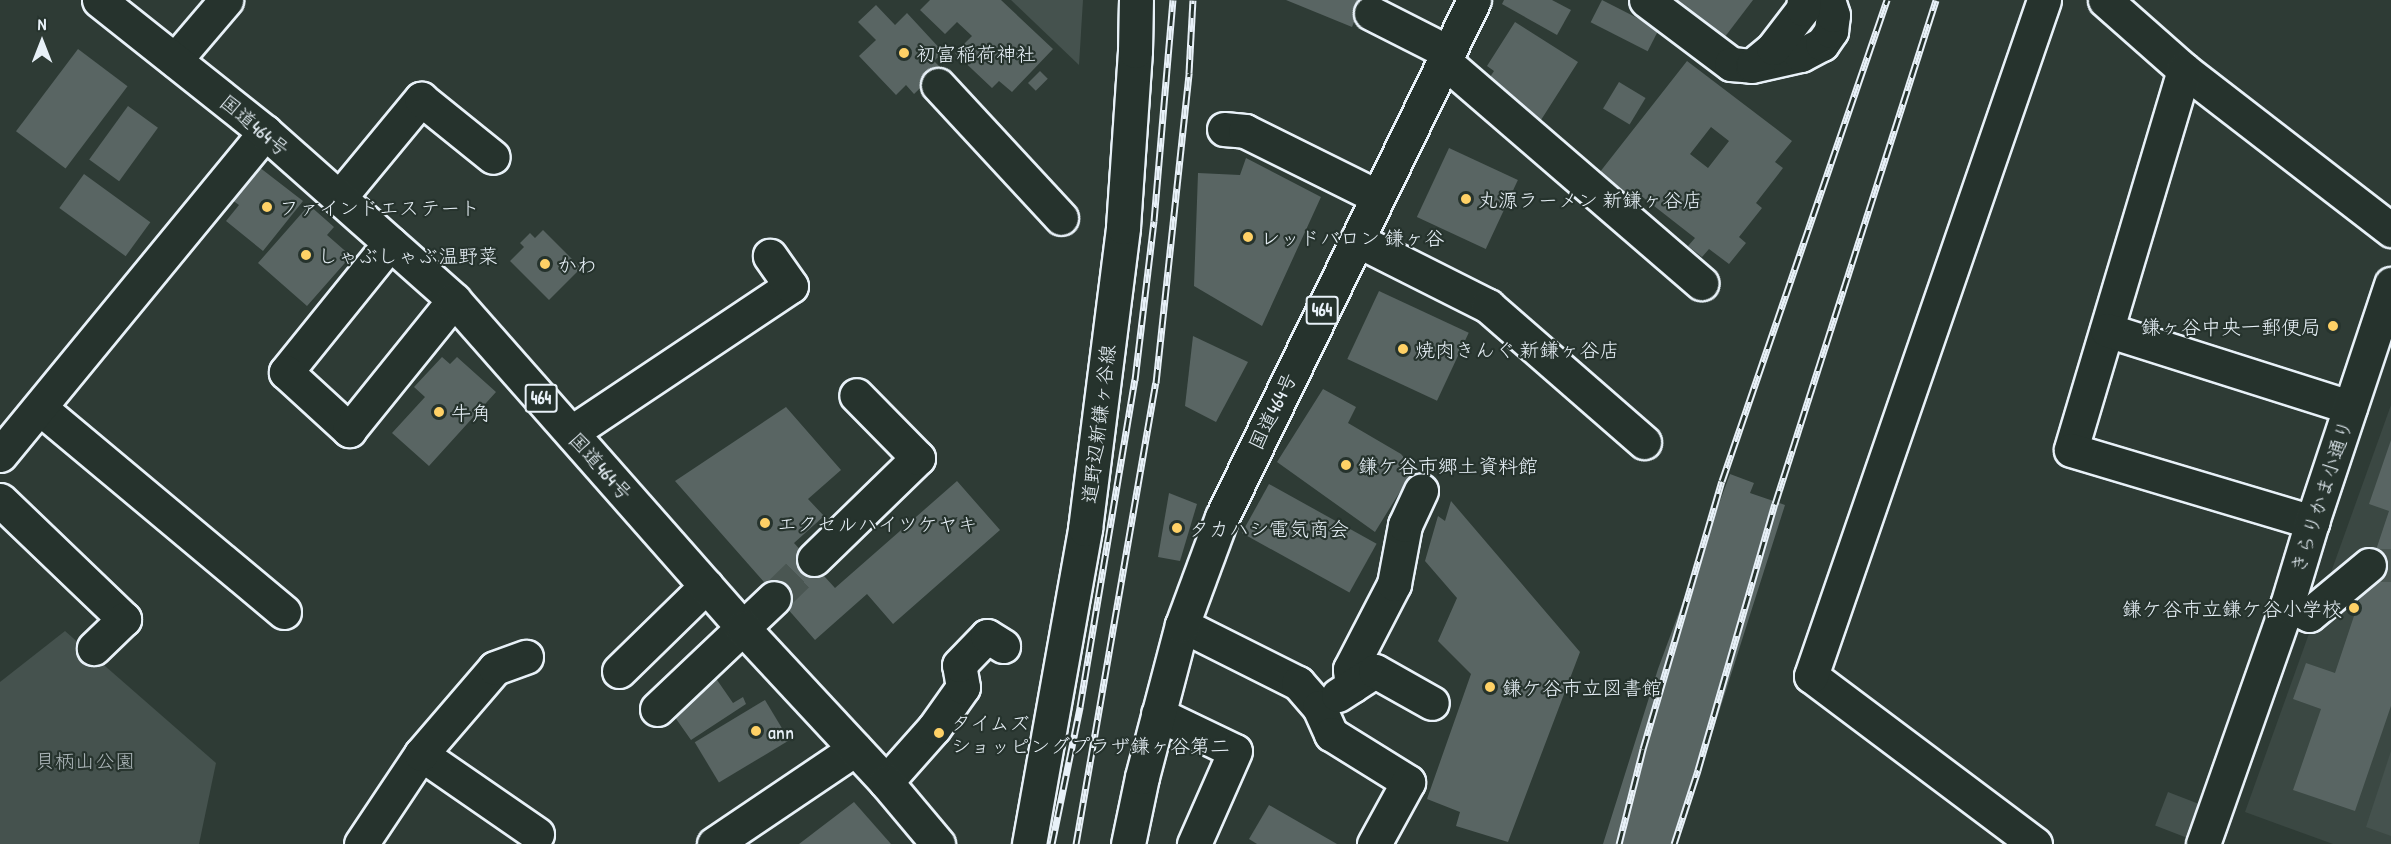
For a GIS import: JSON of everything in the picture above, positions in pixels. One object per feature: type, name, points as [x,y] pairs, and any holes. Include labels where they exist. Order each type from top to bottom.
[{"type":"main road","name":"国道464号","points":[[99,0],[266,132],[454,300],[743,628],[886,782],[938,844]]},
{"type":"main road","points":[[175,60],[226,0]]},
{"type":"main road","name":"道野辺新鎌ヶ谷線","points":[[1029,844],[1086,517],[1123,227],[1135,51],[1136,0]]},
{"type":"main road","name":"国道464号","points":[[1128,844],[1158,714],[1182,626],[1222,517],[1474,0]]},
{"type":"main road","points":[[1646,0],[1731,64],[1752,66],[1801,55],[1822,44],[1832,31],[1833,15],[1828,0]]},
{"type":"main road","points":[[1752,66],[1773,48],[1803,9],[1804,0]]},
{"type":"main road","points":[[2035,844],[1811,675],[2044,0]]},
{"type":"main road","points":[[2105,0],[2184,70],[2391,230]]},
{"type":"main road","points":[[1371,13],[1442,64],[1591,201],[1701,283]]},
{"type":"main road","points":[[2184,70],[2071,450],[2312,522]]},
{"type":"main road","points":[[938,85],[1061,218]]},
{"type":"main road","points":[[339,198],[421,99],[494,157]]},
{"type":"main road","points":[[1224,129],[1245,131],[1378,197]]},
{"type":"main road","points":[[0,455],[266,132]]},
{"type":"main road","points":[[1357,240],[1488,306],[1644,442]]},
{"type":"main road","points":[[390,243],[286,372],[349,430],[454,300]]},
{"type":"main road","points":[[572,432],[791,286],[771,256]]},
{"type":"main road","name":"きらりかま小通り","points":[[2212,842],[2312,522],[2391,284]]},
{"type":"main road","points":[[2107,330],[2350,407]]},
{"type":"main road","points":[[814,559],[918,458],[856,394]]},
{"type":"main road","points":[[40,408],[284,612]]},
{"type":"main road","points":[[1352,686],[1350,669],[1394,584],[1405,525],[1420,490]]},
{"type":"main road","points":[[0,500],[124,619],[94,648]]},
{"type":"main road","points":[[2287,605],[2309,615],[2369,565]]},
{"type":"main road","points":[[619,671],[706,586]]},
{"type":"main road","points":[[657,709],[774,598]]},
{"type":"main road","points":[[1182,626],[1298,683],[1319,707],[1331,734],[1408,782],[1374,844]]},
{"type":"main road","points":[[886,782],[934,728],[963,687],[959,665],[987,636],[1003,646]]},
{"type":"main road","points":[[361,844],[420,754],[495,668],[526,657]]},
{"type":"main road","points":[[1319,707],[1375,671],[1432,703]]},
{"type":"main road","points":[[1158,714],[1235,751],[1194,844]]},
{"type":"main road","points":[[714,844],[855,749]]},
{"type":"main road","points":[[420,754],[537,834]]},
{"type":"shaded area","name":"鎌ケ谷市立鎌ケ谷小学校","points":[[2391,405],[2391,844],[2333,844],[2245,812]]},
{"type":"green space","points":[[1011,0],[1083,0],[1079,65]]},
{"type":"green space","name":"貝柄山公園","points":[[65,631],[216,763],[199,844],[0,844],[0,682]]},
{"type":"green space","points":[[2391,751],[2391,836],[2366,827]]},
{"type":"green space","points":[[2168,792],[2200,804],[2187,838],[2155,826]]},
{"type":"building","points":[[930,0],[1001,0],[1053,49],[1012,92],[999,81],[992,88],[955,53],[972,36],[957,22],[945,34],[920,10]]},
{"type":"building","points":[[1286,0],[1363,0],[1352,27]]},
{"type":"building","points":[[1504,0],[1552,0],[1571,10],[1557,35],[1502,4]]},
{"type":"building","points":[[1602,0],[1659,29],[1648,51],[1591,22]]},
{"type":"building","points":[[1666,0],[1753,0],[1721,42]]},
{"type":"building","points":[[876,5],[895,25],[907,13],[943,52],[934,61],[941,68],[914,94],[906,85],[896,95],[859,56],[876,40],[858,22]]},
{"type":"building","points":[[1515,22],[1578,62],[1541,120],[1533,115],[1529,120],[1488,80],[1494,71],[1487,66]]},
{"type":"building","points":[[78,49],[128,86],[66,169],[16,131]]},
{"type":"building","points":[[1687,61],[1792,141],[1775,162],[1783,168],[1756,203],[1762,208],[1739,237],[1746,243],[1729,264],[1709,249],[1702,257],[1688,246],[1695,238],[1640,195],[1633,205],[1596,177]],"holes":[[[1711,127],[1729,141],[1708,168],[1690,154]]]},
{"type":"building","points":[[1040,71],[1048,79],[1036,91],[1028,83]]},
{"type":"building","points":[[1619,82],[1646,98],[1630,125],[1603,109]]},
{"type":"building","points":[[128,106],[158,128],[119,181],[89,159]]},
{"type":"building","points":[[1449,148],[1518,180],[1486,249],[1417,217]]},
{"type":"building","points":[[1246,158],[1321,197],[1262,326],[1194,286],[1198,173],[1240,175]]},
{"type":"building","points":[[259,167],[303,201],[263,251],[226,221],[239,205],[232,200]]},
{"type":"building","points":[[84,174],[150,222],[126,256],[59,208]]},
{"type":"building","points":[[309,205],[334,227],[327,235],[351,256],[307,306],[258,263]]},
{"type":"building","points":[[543,230],[581,268],[549,300],[510,261],[524,247],[520,243],[530,233],[535,238]]},
{"type":"building","points":[[1379,291],[1469,333],[1437,401],[1347,359]]},
{"type":"building","points":[[1193,336],[1248,362],[1216,422],[1185,406]]},
{"type":"building","points":[[442,357],[450,364],[457,357],[496,392],[429,466],[392,433],[425,397],[414,387]]},
{"type":"building","points":[[1323,389],[1356,407],[1348,423],[1401,454],[1414,469],[1375,532],[1277,462]]},
{"type":"building","name":"エクセルハイツケヤキ","points":[[786,407],[841,470],[808,499],[824,516],[794,543],[835,588],[957,481],[1000,530],[893,624],[867,594],[815,640],[675,481]]},
{"type":"building","points":[[2391,440],[2391,706],[2355,811],[2293,790],[2321,709],[2293,699],[2306,663],[2335,673],[2389,511],[2369,504]]},
{"type":"building","points":[[1730,474],[1754,483],[1750,493],[1785,505],[1677,844],[1603,844],[1658,669]]},
{"type":"building","points":[[1269,484],[1377,544],[1349,593],[1242,533]]},
{"type":"building","points":[[1169,493],[1197,504],[1180,561],[1158,557]]},
{"type":"building","points":[[1451,501],[1580,652],[1508,842],[1456,826],[1460,812],[1427,799],[1471,674],[1438,641],[1457,598],[1425,561],[1438,516],[1445,521]]},
{"type":"building","points":[[715,677],[733,703],[743,697],[746,704],[691,740],[672,713]]},
{"type":"building","points":[[765,700],[789,740],[719,783],[695,742]]},
{"type":"building","points":[[854,802],[891,844],[799,844]]},
{"type":"building","points":[[1269,805],[1337,844],[1257,844],[1249,839]]},
{"type":"tunnel","points":[[774,598],[814,559]]},
{"type":"tunnel","points":[[2369,565],[2391,565]]},
{"type":"railway","points":[[1052,844],[1080,707],[1135,380],[1154,221],[1173,0]]},
{"type":"railway","points":[[1076,844],[1156,383],[1189,73],[1193,0]]},
{"type":"railway","points":[[1619,844],[1643,749],[1722,481],[1887,0]]},
{"type":"railway","points":[[1674,844],[1698,770],[1775,504],[1936,0]]},
{"type":"place","name":"初富稲荷神社","points":[[904,53]]},
{"type":"place","name":"丸源ラーメン 新鎌ヶ谷店","points":[[1466,199]]},
{"type":"place","name":"ファインドエステート","points":[[267,207]]},
{"type":"place","name":"レッドバロン 鎌ヶ谷","points":[[1248,237]]},
{"type":"place","name":"しゃぶしゃぶ温野菜","points":[[306,255]]},
{"type":"place","name":"かわ","points":[[545,264]]},
{"type":"place","name":"鎌ヶ谷中央一郵便局","points":[[2333,326]]},
{"type":"place","name":"焼肉きんぐ 新鎌ヶ谷店","points":[[1403,349]]},
{"type":"place","name":"牛角","points":[[439,412]]},
{"type":"place","name":"鎌ケ谷市郷土資料館","points":[[1346,465]]},
{"type":"place","name":"エクセルハイツケヤキ","points":[[765,523]]},
{"type":"place","name":"タカハシ電気商会","points":[[1177,528]]},
{"type":"place","name":"鎌ケ谷市立鎌ケ谷小学校","points":[[2354,608]]},
{"type":"place","name":"鎌ケ谷市立図書館","points":[[1490,687]]},
{"type":"place","name":"ann","points":[[756,731]]},
{"type":"place","name":"タイムズ ショッピングプラザ鎌ヶ谷第二","points":[[939,733]]}]
